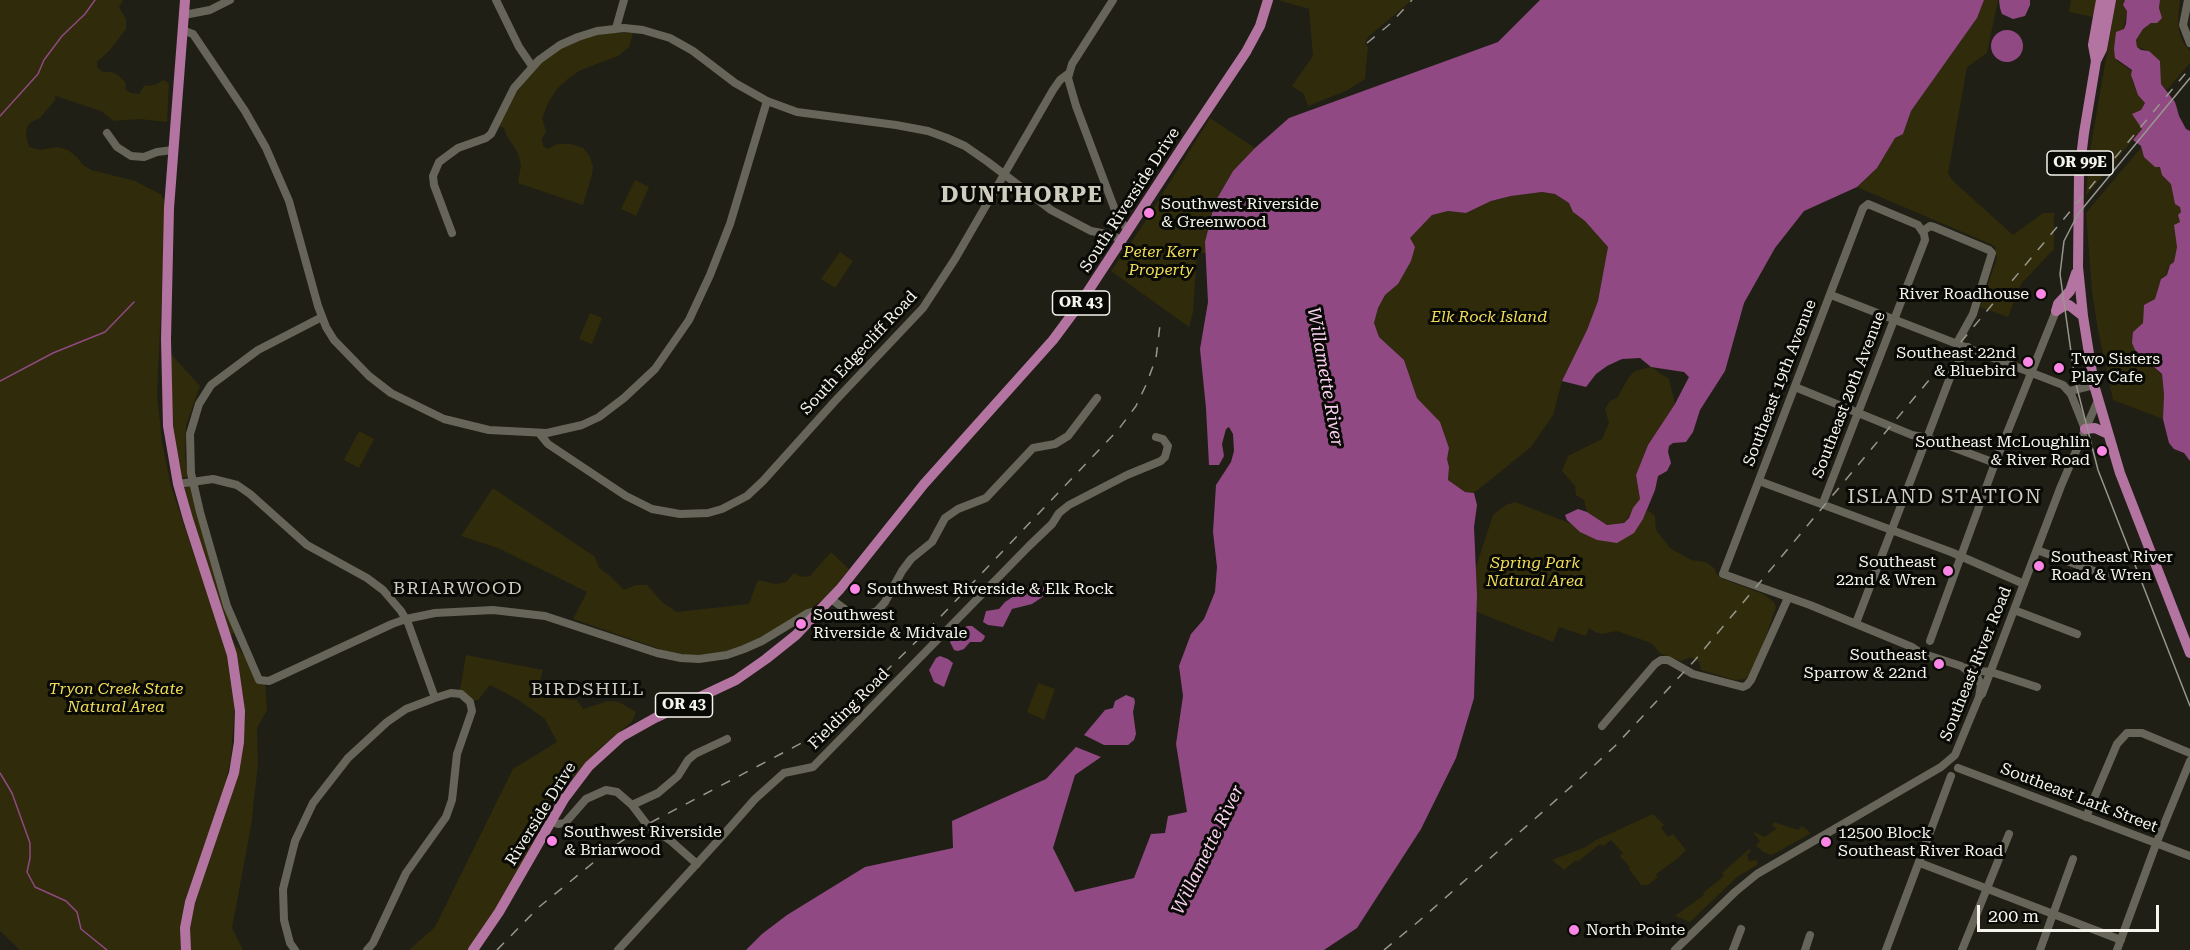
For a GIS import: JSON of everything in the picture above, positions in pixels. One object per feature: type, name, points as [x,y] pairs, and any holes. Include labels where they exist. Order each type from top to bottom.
[{"type":"main road","points":[[185,0],[170,201],[166,397],[168,433],[178,484],[188,519],[232,656],[240,711],[234,773],[190,902],[185,932],[186,950]]},
{"type":"main road","name":"South Riverside Drive","points":[[924,484],[1063,329],[1246,52],[1260,26],[1268,0]]},
{"type":"main road","name":"OR 99E","points":[[2107,1],[2102,49],[2096,60],[2079,174],[2078,267],[2083,316],[2094,385],[2108,434],[2128,496],[2190,652]]},
{"type":"main road","points":[[2056,311],[2058,304],[2070,291],[2078,267]]},
{"type":"main road","points":[[2056,311],[2069,305],[2083,316]]},
{"type":"main road","points":[[2085,429],[2095,428],[2108,434]]},
{"type":"main road","name":"Riverside Drive","points":[[473,950],[499,912],[578,779],[612,744],[646,722],[736,680],[782,647],[831,599],[924,484]]},
{"type":"street","points":[[184,15],[210,10],[230,0]]},
{"type":"street","points":[[496,0],[519,47],[532,66]]},
{"type":"street","points":[[616,28],[624,0]]},
{"type":"street","name":"South Edgecliff Road","points":[[539,433],[546,442],[637,502],[659,510],[688,514],[714,512],[740,500],[763,482],[801,437],[923,308],[955,260],[1003,173],[1057,84],[1068,74],[1076,57],[1113,0]]},
{"type":"street","points":[[2188,0],[2183,25],[2188,40]]},
{"type":"street","points":[[452,233],[436,195],[433,176],[442,159],[491,134],[514,88],[532,66],[560,45],[616,28],[643,30],[676,41],[735,83],[767,101],[797,112],[818,117],[896,125],[928,131],[964,146],[1051,210],[1091,231],[1112,235],[1121,240]]},
{"type":"street","points":[[182,30],[193,34],[255,127],[287,194],[322,317],[330,334],[347,355],[375,381],[399,397],[442,419],[471,428],[539,433],[569,429],[588,423],[624,398],[645,379],[681,334],[696,308],[730,224],[767,101]]},
{"type":"street","points":[[1068,74],[1074,101],[1118,218],[1128,230]]},
{"type":"street","points":[[107,133],[117,147],[131,156],[144,157],[173,150]]},
{"type":"street","name":"Southeast 19th Avenue","points":[[1788,598],[1723,574],[1863,208],[1867,204],[1918,225],[1923,231]]},
{"type":"street","points":[[1923,231],[1930,226],[1934,227],[1992,253],[1973,314],[1957,343]]},
{"type":"street","name":"Southeast 20th Avenue","points":[[1823,503],[1925,240],[1923,231]]},
{"type":"street","points":[[1831,295],[2061,383],[2070,391],[2085,429]]},
{"type":"street","points":[[1912,647],[1922,647],[1930,641],[1959,557],[2056,311]]},
{"type":"street","points":[[322,317],[258,350],[211,385],[199,404],[190,434],[189,452],[193,481],[227,606],[257,679],[269,681],[406,619],[464,610],[530,613],[564,621],[657,653],[699,659],[727,655],[744,649],[762,641],[808,613],[822,609]]},
{"type":"street","points":[[1856,623],[1951,375],[1968,347]]},
{"type":"street","points":[[2070,391],[2094,385]]},
{"type":"street","points":[[1795,387],[1912,435],[1928,438],[1995,463]]},
{"type":"street","points":[[831,599],[855,614],[866,615],[877,611],[911,559],[932,542],[945,518],[958,509],[986,498],[1033,448],[1055,444],[1068,436],[1097,398]]},
{"type":"street","name":"Southeast River Road","points":[[1675,950],[1741,887],[1768,867],[1952,759],[1991,672],[2037,550],[2098,400]]},
{"type":"street","name":"Fielding Road","points":[[618,950],[776,778],[784,773],[813,767],[1047,529],[1059,513],[1069,505],[1127,475],[1161,461],[1165,457],[1168,446],[1163,439],[1155,437]]},
{"type":"street","points":[[178,484],[220,480],[237,485],[246,490],[307,545],[361,574],[378,586],[406,619],[435,698]]},
{"type":"street","points":[[1759,481],[1951,552],[2024,584]]},
{"type":"street","points":[[2037,550],[2105,575]]},
{"type":"street","points":[[1602,726],[1655,664],[1661,660],[1668,660],[1693,674],[1743,687],[1747,686],[1788,598],[1856,623],[1921,653],[2037,687]]},
{"type":"street","points":[[2014,610],[2077,634]]},
{"type":"street","points":[[1930,641],[1933,650],[1943,659]]},
{"type":"street","points":[[1961,666],[1978,678],[1979,697]]},
{"type":"street","points":[[295,950],[290,943],[284,920],[283,890],[296,841],[313,803],[348,758],[387,722],[406,709],[435,698],[451,693],[461,694],[466,696],[472,706],[471,716],[457,754],[452,800],[446,817],[405,873],[373,943],[367,950]]},
{"type":"street","points":[[2086,818],[2117,744],[2124,735],[2129,732],[2142,733],[2190,753]]},
{"type":"street","points":[[632,805],[658,793],[678,776],[694,754],[727,739]]},
{"type":"street","points":[[1886,950],[1951,776],[1958,768],[1952,759]]},
{"type":"street","points":[[2117,950],[2156,844],[2190,761]]},
{"type":"street","points":[[1941,767],[1951,776]]},
{"type":"street","name":"Southeast Lark Street","points":[[1958,768],[2190,856]]},
{"type":"street","points":[[551,821],[558,824],[565,823],[582,803],[606,790],[620,793],[648,826],[658,835],[671,841],[697,864]]},
{"type":"street","points":[[1962,950],[2009,834]]},
{"type":"street","points":[[2040,950],[2073,859]]},
{"type":"street","points":[[1920,863],[2121,940]]},
{"type":"street","points":[[1733,950],[1741,929]]},
{"type":"street","points":[[1805,950],[1810,935]]},
{"type":"green space","name":"Tryon Creek State Natural Area","points":[[0,0],[123,0],[119,7],[126,19],[126,29],[110,50],[97,62],[97,67],[103,72],[118,75],[125,82],[126,90],[131,93],[139,94],[144,86],[155,85],[163,80],[169,83],[167,122],[139,119],[114,121],[101,111],[56,96],[40,118],[31,122],[27,127],[26,136],[29,147],[40,150],[58,147],[68,150],[91,170],[135,181],[162,195],[162,198],[166,200],[157,394],[162,442],[171,486],[228,656],[235,705],[231,757],[226,782],[184,905],[182,950],[20,950],[0,931]]},
{"type":"green space","points":[[1278,0],[1412,0],[1369,36],[1365,43],[1368,47],[1365,79],[1346,91],[1308,106],[1304,94],[1292,86],[1313,56],[1309,9]]},
{"type":"green space","points":[[1984,0],[1998,0],[1987,53],[1967,67],[1948,173],[1952,180],[2013,235],[2043,213],[2054,213],[2054,249],[2021,284],[2008,317],[1980,307],[1997,258],[1995,246],[1857,187],[1877,168],[1895,138],[1903,134],[1911,111],[1977,18]]},
{"type":"green space","points":[[2071,0],[2096,0],[2093,17],[2069,12]]},
{"type":"green space","points":[[2116,0],[2125,0],[2123,5],[2127,11],[2117,61],[2132,71],[2132,80],[2138,94],[2144,100],[2145,103],[2141,110],[2133,114],[2142,129],[2086,196],[2090,151]]},
{"type":"green space","points":[[2160,0],[2180,0],[2179,32],[2190,51],[2190,63],[2167,90],[2161,84],[2160,61],[2149,51],[2137,47],[2136,40],[2151,22],[2162,18],[2159,8]]},
{"type":"green space","points":[[607,33],[633,33],[629,47],[618,56],[581,70],[570,77],[557,89],[542,118],[546,131],[542,139],[543,146],[548,149],[557,144],[571,144],[583,148],[589,155],[593,166],[592,175],[583,205],[518,183],[521,165],[518,153],[504,128],[499,126],[511,98],[536,66],[565,46],[590,36]]},
{"type":"green space","points":[[2177,105],[2179,116],[2186,129],[2190,131],[2190,247],[2177,247],[2174,262],[2168,268],[2167,275],[2162,277],[2155,299],[2144,307],[2143,323],[2133,332],[2135,350],[2162,375],[2163,419],[2113,400],[2092,291],[2086,213]]},
{"type":"green space","name":"Peter Kerr Property","points":[[1210,118],[1255,148],[1233,171],[1219,194],[1206,242],[1206,253],[1197,253],[1193,312],[1189,327],[1111,271],[1143,225]]},
{"type":"green space","points":[[635,180],[649,187],[636,216],[621,209]]},
{"type":"green space","name":"Elk Rock Island","points":[[1542,192],[1555,194],[1569,203],[1576,215],[1585,221],[1608,247],[1598,301],[1587,330],[1562,381],[1553,415],[1531,447],[1474,493],[1465,492],[1448,480],[1449,467],[1446,459],[1449,448],[1440,423],[1417,398],[1404,360],[1379,337],[1374,323],[1385,295],[1398,284],[1410,238],[1432,215],[1448,211],[1466,213],[1491,201]]},
{"type":"green space","points":[[840,252],[853,261],[835,288],[821,279]]},
{"type":"green space","points":[[590,313],[602,318],[592,344],[579,339]]},
{"type":"green space","points":[[169,352],[200,386],[186,425],[185,456],[188,477],[183,478],[180,477],[173,445]]},
{"type":"green space","points":[[1651,367],[1669,379],[1675,404],[1648,445],[1636,475],[1640,499],[1624,523],[1607,525],[1587,512],[1584,500],[1576,495],[1575,486],[1562,471],[1568,456],[1602,439],[1609,423],[1605,409],[1610,401],[1617,398],[1629,377],[1635,371]]},
{"type":"green space","points":[[359,431],[374,439],[359,468],[344,460]]},
{"type":"green space","points":[[191,485],[235,633],[230,635],[183,489]]},
{"type":"green space","points":[[493,488],[595,557],[599,568],[624,590],[636,585],[647,585],[663,603],[677,612],[749,604],[758,580],[776,584],[786,582],[794,573],[802,577],[810,576],[831,552],[849,569],[828,596],[801,615],[777,630],[730,651],[694,656],[663,650],[573,619],[587,592],[498,548],[461,536]]},
{"type":"green space","name":"Spring Park Natural Area","points":[[1515,502],[1619,542],[1643,519],[1647,510],[1655,516],[1656,530],[1670,548],[1691,560],[1706,562],[1723,579],[1763,594],[1774,602],[1776,607],[1754,671],[1745,679],[1735,680],[1701,670],[1699,662],[1691,657],[1681,661],[1661,654],[1651,643],[1617,631],[1602,634],[1589,628],[1586,636],[1559,627],[1553,642],[1477,612],[1476,567],[1493,515],[1506,505]]},
{"type":"green space","points":[[233,642],[265,681],[267,710],[257,728],[258,764],[251,826],[232,928],[243,950],[190,950],[190,928],[194,903],[240,758]]},
{"type":"green space","points":[[466,655],[543,670],[538,688],[541,697],[577,700],[583,709],[608,701],[619,702],[636,712],[632,722],[600,748],[569,783],[491,917],[468,950],[409,950],[435,927],[513,769],[557,742],[545,719],[517,699],[490,685],[478,700],[472,700],[460,690]]},
{"type":"green space","points":[[1038,683],[1055,689],[1044,720],[1027,712]]},
{"type":"green space","points":[[1653,814],[1664,825],[1661,828],[1668,837],[1673,834],[1686,850],[1656,874],[1658,877],[1646,886],[1645,884],[1642,886],[1629,869],[1630,867],[1620,856],[1623,853],[1611,840],[1603,846],[1600,844],[1564,870],[1552,860],[1586,847],[1596,840]]},
{"type":"green space","points":[[1774,822],[1798,830],[1802,826],[1811,833],[1772,855],[1763,852],[1756,845],[1760,841],[1752,831],[1765,837],[1777,828],[1772,826]]},
{"type":"green space","points":[[1749,849],[1751,852],[1747,854],[1749,861],[1757,860],[1757,865],[1737,877],[1690,922],[1675,916],[1704,895],[1703,893],[1724,876],[1722,873]]},
{"type":"water","name":"Willamette River","points":[[1540,0],[1984,0],[1977,18],[1911,111],[1903,134],[1895,138],[1877,168],[1857,187],[1804,211],[1775,248],[1744,303],[1725,371],[1700,410],[1693,432],[1686,442],[1673,443],[1669,446],[1671,463],[1667,471],[1658,476],[1643,519],[1634,533],[1617,543],[1597,540],[1580,532],[1567,520],[1565,515],[1578,509],[1607,525],[1624,523],[1629,518],[1640,499],[1636,475],[1648,445],[1675,404],[1689,377],[1684,372],[1651,367],[1640,358],[1622,359],[1607,366],[1596,374],[1586,387],[1562,381],[1587,330],[1598,301],[1608,247],[1585,221],[1573,212],[1569,203],[1555,194],[1542,192],[1491,201],[1466,213],[1448,211],[1432,215],[1410,238],[1415,247],[1411,261],[1398,284],[1385,295],[1374,323],[1379,337],[1404,360],[1417,398],[1440,422],[1449,448],[1448,480],[1465,492],[1474,493],[1477,505],[1474,527],[1477,595],[1474,698],[1456,758],[1421,829],[1357,928],[1324,950],[746,950],[787,915],[865,867],[953,848],[952,821],[1046,779],[1076,747],[1101,757],[1075,775],[1053,848],[1075,892],[1134,878],[1151,834],[1165,833],[1168,816],[1187,812],[1176,744],[1183,696],[1179,666],[1191,634],[1204,619],[1215,592],[1217,567],[1213,532],[1216,485],[1231,462],[1234,451],[1233,434],[1229,427],[1226,429],[1222,444],[1224,456],[1219,465],[1209,465],[1200,349],[1208,302],[1205,242],[1215,202],[1233,171],[1289,118],[1498,42]]},
{"type":"water","points":[[1999,0],[2030,0],[2030,5],[2025,16],[2013,19],[2002,14]]},
{"type":"water","points":[[2125,0],[2160,0],[2159,8],[2162,18],[2157,23],[2151,23],[2143,29],[2136,40],[2137,47],[2149,51],[2160,61],[2161,84],[2175,102],[2179,116],[2186,129],[2190,131],[2190,461],[2184,453],[2174,449],[2169,443],[2163,419],[2162,374],[2135,350],[2132,343],[2133,332],[2143,323],[2144,305],[2155,299],[2161,279],[2167,275],[2170,265],[2174,262],[2177,247],[2174,225],[2180,222],[2178,215],[2181,212],[2180,207],[2175,204],[2171,184],[2162,175],[2160,167],[2155,167],[2144,157],[2141,146],[2133,140],[2142,129],[2132,114],[2141,110],[2145,103],[2138,95],[2131,75],[2132,70],[2115,58],[2116,32],[2124,29],[2126,24],[2127,11],[2123,5]]},
{"type":"water","points":[[2007,30],[2018,35],[2023,46],[2018,57],[2007,62],[1996,57],[1991,46],[1996,35]]},
{"type":"water","points":[[1034,583],[1050,592],[1032,604],[1012,609],[1003,627],[983,622],[986,611],[999,609],[1005,602]]},
{"type":"water","points":[[967,626],[972,626],[985,636],[984,639],[981,642],[970,642],[964,649],[954,650],[950,642]]},
{"type":"water","points":[[940,656],[953,663],[944,687],[934,682],[929,670],[936,658]]},
{"type":"water","points":[[1126,695],[1134,698],[1135,702],[1133,712],[1136,734],[1134,740],[1128,745],[1104,745],[1084,735],[1105,710],[1113,708],[1115,701]]},
{"type":"waterway","points":[[0,116],[38,74],[44,60],[62,36],[85,14],[95,0]]},
{"type":"waterway","points":[[0,381],[53,353],[105,332],[134,302]]},
{"type":"waterway","points":[[0,773],[12,793],[30,843],[27,872],[35,887],[66,901],[77,912],[81,929],[107,950]]},
{"type":"tram line","points":[[2190,78],[2078,214],[2064,241],[2060,274],[2075,380],[2098,470],[2190,706]]},
{"type":"railway","points":[[1367,43],[1390,24],[1412,0]]},
{"type":"railway","points":[[1384,950],[1615,746],[1695,660],[2190,68]]},
{"type":"railway","points":[[497,950],[539,907],[610,849],[646,825],[813,737],[835,721],[925,633],[1118,430],[1136,406],[1146,385],[1156,358],[1160,325]]},
{"type":"place","name":"Southwest Riverside & Greenwood","points":[[1149,213]]},
{"type":"place","name":"River Roadhouse","points":[[2041,294]]},
{"type":"place","name":"Southeast 22nd & Bluebird","points":[[2028,362]]},
{"type":"place","name":"Two Sisters Play Cafe","points":[[2059,368]]},
{"type":"place","name":"Southeast McLoughlin & River Road","points":[[2102,451]]},
{"type":"place","name":"Southeast River Road & Wren","points":[[2039,566]]},
{"type":"place","name":"Southeast 22nd & Wren","points":[[1948,571]]},
{"type":"place","name":"Southwest Riverside & Elk Rock","points":[[855,589]]},
{"type":"place","name":"Southwest Riverside & Midvale","points":[[801,624]]},
{"type":"place","name":"Southeast Sparrow & 22nd","points":[[1939,664]]},
{"type":"place","name":"Southwest Riverside & Briarwood","points":[[552,841]]},
{"type":"place","name":"12500 Block Southeast River Road","points":[[1826,842]]},
{"type":"place","name":"North Pointe","points":[[1574,930]]},
{"type":"district","name":"DUNTHORPE","points":[[1022,196]]},
{"type":"district","name":"ISLAND STATION","points":[[1945,497]]},
{"type":"district","name":"BRIARWOOD","points":[[458,589]]},
{"type":"district","name":"BIRDSHILL","points":[[588,690]]}]
